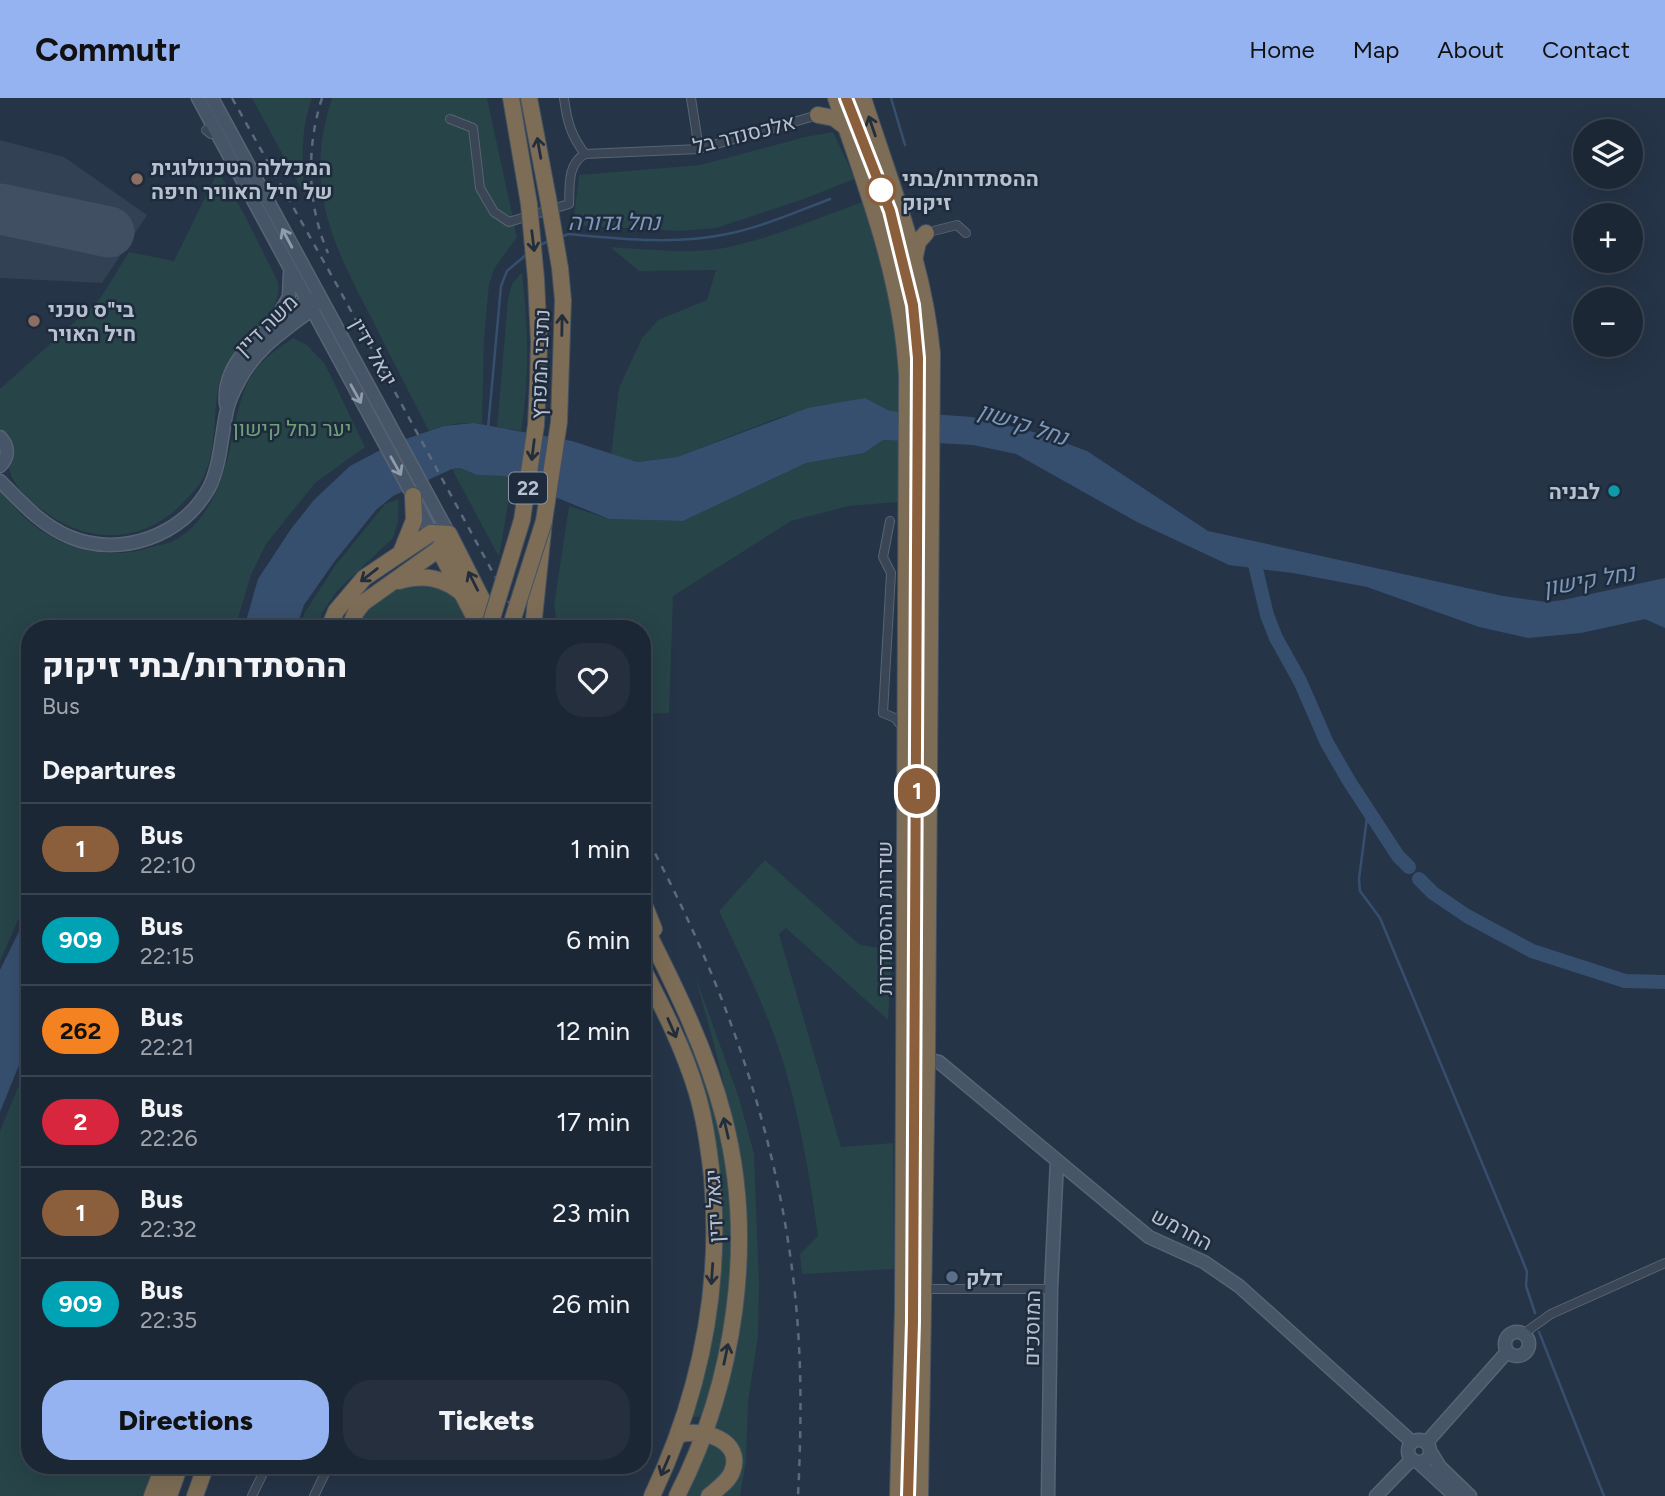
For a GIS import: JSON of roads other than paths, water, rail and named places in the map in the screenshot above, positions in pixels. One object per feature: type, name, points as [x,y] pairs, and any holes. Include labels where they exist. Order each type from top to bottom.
[{"type":"highway","name":"נתיבי המפרץ","points":[[492,620],[522,520],[536,425],[538,382],[537,279],[521,152],[509,98]]},
{"type":"highway","name":"נתיבי המפרץ","points":[[513,620],[544,521],[556,447],[561,383],[563,300],[560,268],[529,98]]},
{"type":"highway","name":"שדרות ההסתדרות","points":[[863,98],[915,256],[930,328],[932,454],[920,1496]]},
{"type":"highway","name":"שדרות ההסתדרות","points":[[840,100],[846,127],[890,261],[904,330],[907,376],[903,1308],[898,1496]]},
{"type":"highway","points":[[818,115],[830,116],[846,127]]},
{"type":"highway","points":[[915,256],[918,243],[926,233]]},
{"type":"highway","points":[[401,552],[414,520],[420,493]]},
{"type":"highway","points":[[534,620],[544,521]]},
{"type":"highway","points":[[332,620],[335,611],[364,578],[431,533],[449,534]]},
{"type":"highway","points":[[352,620],[356,611],[378,591],[439,549],[449,534]]},
{"type":"highway","name":"יגאל ידין","points":[[449,534],[493,620]]},
{"type":"highway","name":"יגאל ידין","points":[[439,549],[476,620]]},
{"type":"highway","points":[[378,591],[400,581],[429,577],[450,584],[464,595]]},
{"type":"highway","points":[[485,620],[501,592]]},
{"type":"highway","points":[[651,922],[681,1000]]},
{"type":"highway","name":"יגאל ידין","points":[[651,939],[681,1000],[724,1117],[735,1167],[738,1208],[738,1242],[730,1333],[721,1378],[704,1433],[677,1496]]},
{"type":"highway","name":"יגאל ידין","points":[[651,986],[681,1049],[698,1095],[704,1119],[713,1196],[715,1241],[707,1330],[694,1386],[678,1435],[652,1496]]},
{"type":"highway","points":[[678,1435],[693,1432],[717,1437],[726,1444],[734,1459],[730,1477],[709,1496]]},
{"type":"highway","points":[[152,1496],[161,1474]]},
{"type":"highway","points":[[169,1496],[177,1474]]},
{"type":"highway","points":[[195,1496],[203,1474]]},
{"type":"street","name":"יגאל ידין","points":[[198,98],[211,132],[290,269],[379,435],[449,534]]},
{"type":"street","name":"יגאל ידין","points":[[212,98],[393,429],[420,493],[431,533],[439,549]]},
{"type":"street","points":[[450,119],[473,128],[480,188],[494,212],[509,222],[569,204],[570,175],[578,158],[585,154],[575,141],[567,123],[564,98]]},
{"type":"street","points":[[691,98],[699,149]]},
{"type":"street","name":"אלכסנדר בל","points":[[585,154],[699,149],[818,115],[840,100]]},
{"type":"street","points":[[880,229],[892,238],[909,237],[957,225],[966,233]]},
{"type":"street","points":[[890,261],[898,244],[909,237]]},
{"type":"street","points":[[266,330],[289,297],[290,269]]},
{"type":"street","name":"משה דיין","points":[[0,437],[6,447],[2,464],[4,485],[41,520],[70,537],[89,543],[112,545],[154,537],[193,511],[210,486],[219,456],[230,375],[246,351],[266,330],[320,298]]},
{"type":"street","name":"משה דיין","points":[[227,408],[240,379],[252,361],[308,306]]},
{"type":"street","points":[[289,327],[308,327],[333,352]]},
{"type":"street","points":[[884,713],[891,573],[883,557],[890,521]]},
{"type":"street","points":[[884,713],[898,709],[906,699]]},
{"type":"street","points":[[884,713],[895,719],[906,733]]},
{"type":"street","name":"החרמש","points":[[926,1059],[939,1062],[1149,1237],[1204,1262],[1239,1286],[1412,1442]]},
{"type":"street","name":"המוסכים","points":[[1048,1496],[1051,1289],[1057,1161]]},
{"type":"street","points":[[1523,1334],[1551,1314],[1665,1263]]},
{"type":"street","points":[[931,1289],[1051,1289]]},
{"type":"street","points":[[1514,1332],[1523,1334],[1529,1343],[1525,1352],[1516,1356],[1507,1352],[1504,1345],[1508,1336],[1514,1332]]},
{"type":"street","points":[[1376,1496],[1415,1460],[1424,1460],[1428,1447],[1507,1352]]},
{"type":"street","points":[[1455,1496],[1408,1452],[1412,1442],[1421,1440],[1440,1467],[1470,1496]]},
{"type":"street","points":[[252,1496],[263,1474]]},
{"type":"street","points":[[314,1496],[325,1474]]},
{"type":"waterway","name":"נחל גדורה","points":[[891,98],[905,145]]},
{"type":"waterway","name":"נחל גדורה","points":[[560,237],[569,234],[648,240],[707,237],[779,219],[830,199]]},
{"type":"waterway","name":"נחל גדורה","points":[[538,246],[551,240]]},
{"type":"waterway","name":"נחל גדורה","points":[[488,428],[501,286],[507,271],[527,254]]},
{"type":"waterway","points":[[1252,552],[1267,615],[1276,638],[1300,681],[1327,743],[1398,856],[1409,867]]},
{"type":"waterway","points":[[1368,810],[1359,879],[1360,891],[1380,918],[1522,1259],[1527,1272],[1526,1286],[1535,1313]]},
{"type":"waterway","points":[[1419,879],[1433,893],[1467,916],[1532,951],[1625,981],[1665,982]]},
{"type":"waterway","points":[[1539,1332],[1604,1496]]},
{"type":"railway","points":[[232,98],[519,620]]},
{"type":"railway","points":[[322,98],[313,137],[311,176],[316,216],[328,253]]},
{"type":"railway","points":[[651,846],[699,944],[723,1004],[745,1064],[778,1188],[790,1252],[799,1338],[798,1496]]},
{"type":"place","name":"המכללה הטכנולוגית של חיל האוויר חיפה","points":[[137,179]]},
{"type":"place","name":"ההסתדרות/בתי זיקוק","points":[[881,190]]},
{"type":"place","name":"בי\"ס טכני חיל האויר","points":[[34,321]]},
{"type":"place","name":"לבניה","points":[[1614,491]]},
{"type":"place","name":"דלק","points":[[952,1277]]},
{"type":"water label","name":"נחל קישון","points":[[1023,424]]},
{"type":"water label","name":"נחל קישון","points":[[1589,580]]},
{"type":"park label","name":"יער נחל קישון","points":[[292,428]]}]
